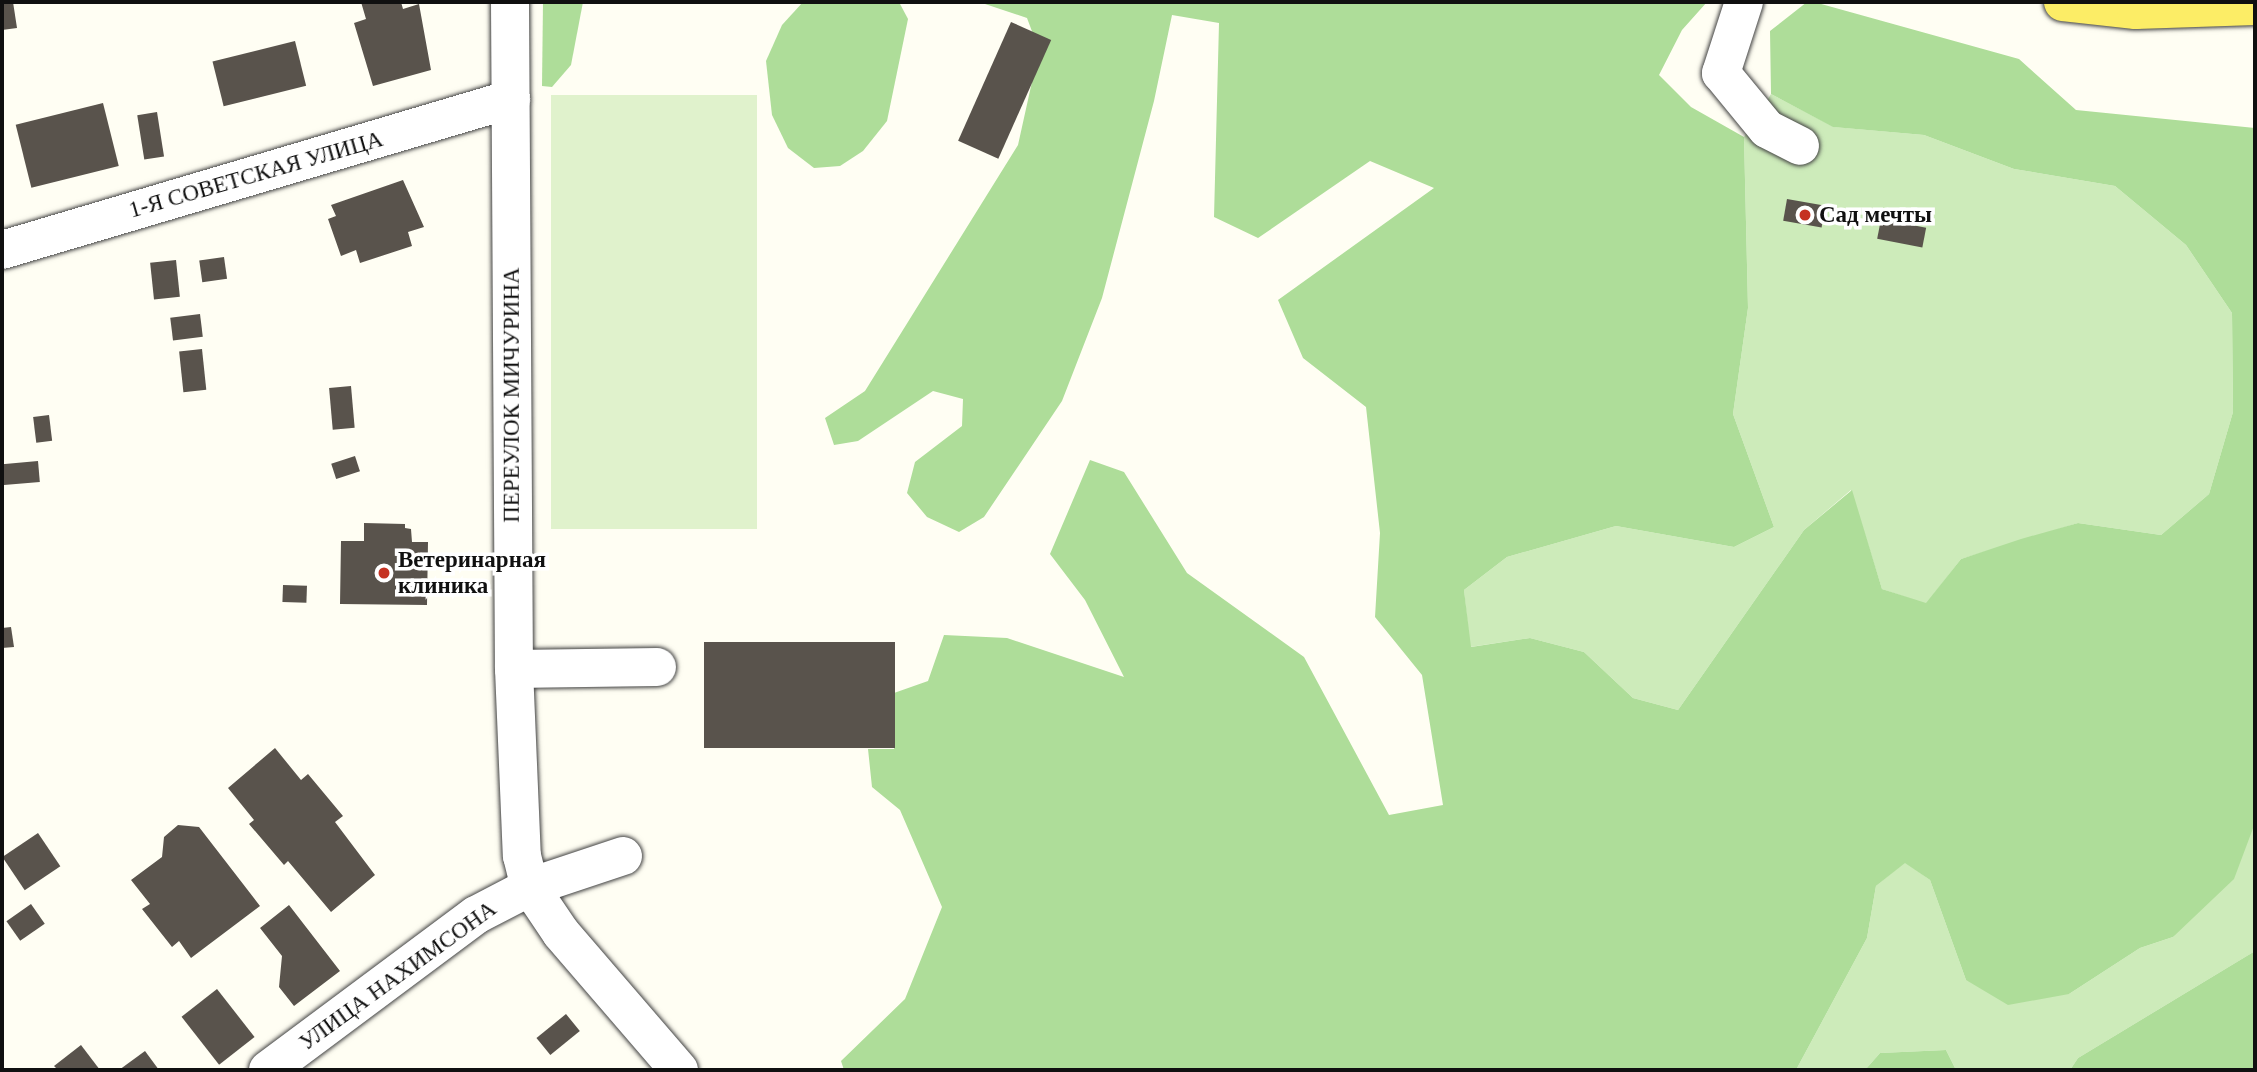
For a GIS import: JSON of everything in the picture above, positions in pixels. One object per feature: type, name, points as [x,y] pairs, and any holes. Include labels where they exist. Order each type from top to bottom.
[{"type":"main road","points":[[2063,2],[2136,10],[2238,8]]},
{"type":"street","name":"ПЕРЕУЛОК МИЧУРИНА","points":[[510,2],[514,669],[519,825],[530,887],[561,933],[679,1070]]},
{"type":"street","points":[[1744,2],[1721,74],[1767,129],[1800,146]]},
{"type":"street","name":"1-Я СОВЕТСКАЯ УЛИЦА","points":[[2,250],[511,99]]},
{"type":"street","points":[[514,669],[657,667]]},
{"type":"street","name":"УЛИЦА НАХИМСОНА","points":[[268,1070],[476,915],[530,887],[623,856]]},
{"type":"green space","points":[[543,2],[583,2],[571,65],[552,87],[542,86]]},
{"type":"green space","points":[[803,2],[899,2],[908,19],[887,121],[863,151],[840,166],[814,168],[788,148],[772,115],[766,61],[782,25]]},
{"type":"green space","points":[[979,2],[1707,2],[1682,30],[1659,75],[1691,107],[1744,137],[1748,308],[1733,414],[1774,527],[1734,547],[1616,526],[1507,557],[1464,590],[1471,647],[1530,638],[1584,652],[1633,698],[1678,710],[1804,530],[1852,490],[1882,589],[1926,603],[1961,559],[2021,539],[2078,523],[2161,535],[2209,494],[2233,412],[2232,313],[2186,245],[2115,186],[2014,169],[1924,135],[1833,127],[1771,94],[1770,31],[1807,2],[1814,2],[2019,59],[2076,110],[2255,128],[2255,823],[2234,879],[2173,937],[2140,948],[2069,994],[2008,1005],[1966,980],[1930,880],[1905,863],[1876,886],[1867,938],[1796,1070],[844,1070],[841,1061],[905,999],[942,907],[900,810],[872,787],[868,749],[894,749],[894,693],[928,681],[944,635],[1007,638],[1124,677],[1085,600],[1050,554],[1090,460],[1124,472],[1187,573],[1304,657],[1389,815],[1443,805],[1422,675],[1375,617],[1380,533],[1366,407],[1303,358],[1278,300],[1434,188],[1370,161],[1258,238],[1214,217],[1219,23],[1172,15],[1154,101],[1102,298],[1062,401],[984,517],[959,532],[927,517],[907,493],[915,462],[962,426],[963,399],[933,391],[858,441],[834,445],[825,418],[865,391],[1018,145],[1039,50],[1027,18]]},
{"type":"green space","points":[[1771,94],[1834,127],[1924,135],[2014,169],[2115,186],[2186,245],[2232,313],[2233,412],[2209,494],[2161,535],[2078,523],[1961,559],[1926,604],[1882,589],[1851,490],[1804,530],[1678,710],[1633,698],[1584,652],[1530,638],[1470,647],[1464,590],[1507,557],[1616,526],[1734,547],[1774,527],[1733,414],[1748,308],[1744,137]]},
{"type":"green space","points":[[551,95],[757,95],[757,529],[551,529]]},
{"type":"green space","points":[[2255,823],[2255,951],[2078,1058],[2070,1070],[1956,1070],[1946,1050],[1880,1053],[1865,1070],[1796,1070],[1867,938],[1876,886],[1905,862],[1930,880],[1966,980],[2069,994],[2140,948],[2173,937]]},
{"type":"green space","points":[[2255,951],[2255,1070],[2070,1070],[2078,1058]]},
{"type":"green space","points":[[1946,1050],[1956,1070],[1865,1070],[1880,1053]]},
{"type":"building","points":[[2,2],[13,2],[17,28],[2,30]]},
{"type":"building","points":[[361,2],[401,2],[403,9],[419,4],[431,70],[373,86],[354,23],[366,19]]},
{"type":"building","points":[[1011,22],[1051,40],[998,159],[958,141]]},
{"type":"building","points":[[295,41],[306,86],[224,106],[213,62]]},
{"type":"building","points":[[103,103],[119,166],[31,188],[16,125]]},
{"type":"building","points":[[157,112],[164,156],[144,160],[137,115]]},
{"type":"building","points":[[403,180],[424,227],[408,232],[412,246],[360,263],[356,250],[341,256],[328,219],[336,216],[331,205]]},
{"type":"building","points":[[1787,199],[1825,206],[1822,227],[1783,221]]},
{"type":"building","points":[[1881,219],[1926,228],[1922,247],[1877,239]]},
{"type":"building","points":[[224,257],[227,279],[202,282],[199,260]]},
{"type":"building","points":[[176,260],[180,297],[154,300],[150,263]]},
{"type":"building","points":[[200,314],[203,337],[173,340],[170,318]]},
{"type":"building","points":[[202,349],[206,390],[183,392],[179,351]]},
{"type":"building","points":[[351,386],[355,428],[333,430],[329,388]]},
{"type":"building","points":[[49,415],[52,441],[36,443],[33,417]]},
{"type":"building","points":[[355,456],[360,471],[336,479],[331,464]]},
{"type":"building","points":[[38,461],[40,482],[4,485],[2,464]]},
{"type":"building","name":"Ветеринарная клиника","points":[[364,523],[405,524],[405,528],[411,529],[412,542],[428,542],[427,605],[340,604],[341,541],[364,541]]},
{"type":"building","points":[[283,585],[307,586],[306,603],[282,602]]},
{"type":"building","points":[[11,627],[14,647],[2,648],[2,628]]},
{"type":"building","points":[[704,642],[895,642],[895,748],[704,748]]},
{"type":"building","points":[[275,748],[301,780],[308,774],[343,816],[335,822],[375,875],[331,912],[288,861],[284,865],[249,824],[254,820],[228,788]]},
{"type":"building","points":[[178,825],[199,827],[260,906],[191,958],[179,941],[172,947],[142,909],[150,904],[131,880],[162,857],[164,837]]},
{"type":"building","points":[[38,833],[60,866],[25,890],[2,857]]},
{"type":"building","points":[[31,904],[45,924],[20,941],[6,921]]},
{"type":"building","points":[[289,905],[340,971],[294,1006],[279,987],[282,956],[260,928]]},
{"type":"building","points":[[217,989],[255,1037],[219,1065],[182,1017]]},
{"type":"building","points":[[566,1014],[580,1031],[550,1055],[536,1038]]},
{"type":"building","points":[[81,1045],[100,1070],[58,1070],[54,1066]]},
{"type":"building","points":[[145,1051],[159,1070],[119,1070]]},
{"type":"place","name":"Сад мечты","points":[[1805,215]]},
{"type":"place","name":"Ветеринарная клиника","points":[[384,573]]}]
